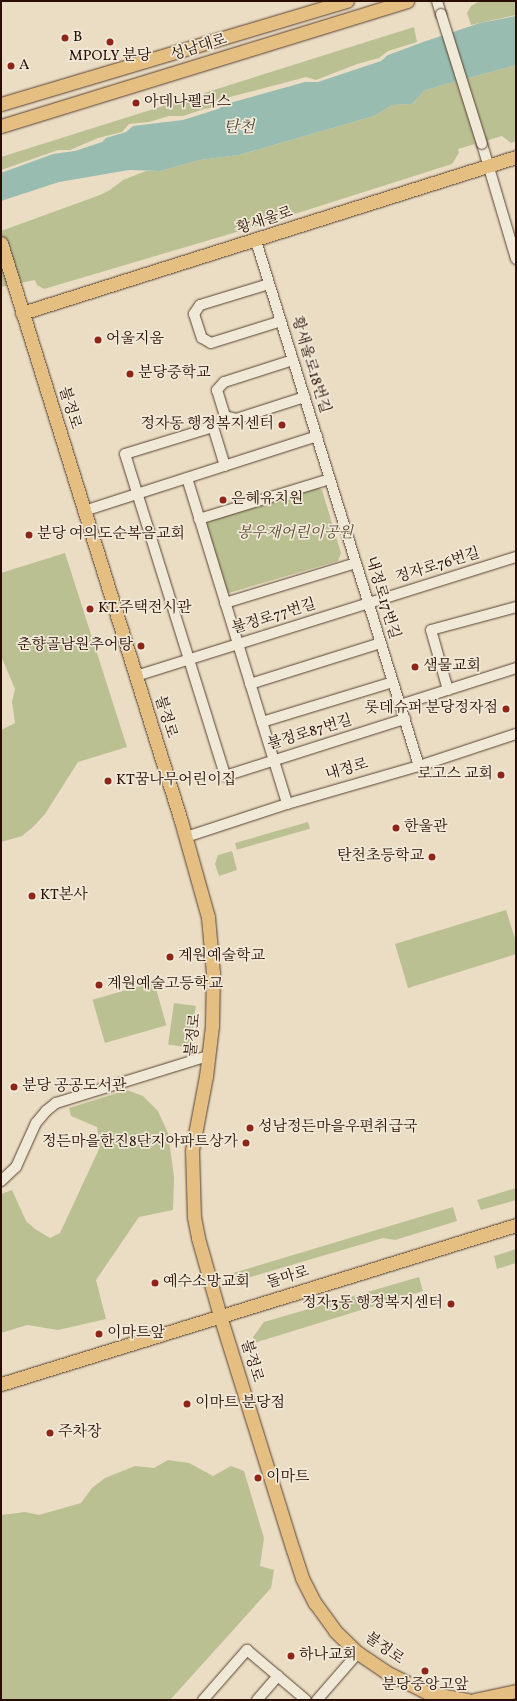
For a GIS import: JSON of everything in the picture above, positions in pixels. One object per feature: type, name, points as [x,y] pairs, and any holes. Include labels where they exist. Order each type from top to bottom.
[{"type":"main road","name":"성남대로","points":[[1,104],[347,1]]},
{"type":"main road","name":"성남대로","points":[[1,126],[407,1]]},
{"type":"main road","name":"황새울로","points":[[22,313],[256,241],[516,157]]},
{"type":"main road","name":"불정로","points":[[1,243],[186,837],[208,916],[212,940],[213,1007],[208,1056],[192,1150],[192,1196],[198,1238],[220,1316],[302,1578],[315,1603],[335,1631],[358,1653],[386,1672],[428,1693],[467,1700]]},
{"type":"main road","name":"돌마로","points":[[1,1384],[516,1224]]},
{"type":"main road","points":[[474,1700],[511,1695]]},
{"type":"street","points":[[437,1],[516,258]]},
{"type":"street","name":"황새울로18번길","points":[[256,241],[336,499]]},
{"type":"street","points":[[269,284],[200,305],[194,314],[202,338],[211,342],[281,321]]},
{"type":"street","points":[[293,360],[224,382],[217,390],[225,416],[236,419],[305,397]]},
{"type":"street","points":[[188,660],[125,454],[213,427],[224,466]]},
{"type":"street","points":[[84,511],[317,436]]},
{"type":"street","points":[[187,478],[287,804]]},
{"type":"street","points":[[199,519],[330,479]]},
{"type":"street","name":"내정로17번길","points":[[336,499],[419,766]]},
{"type":"street","name":"정자로76번길","points":[[369,603],[516,557]]},
{"type":"street","points":[[225,603],[356,562]]},
{"type":"street","name":"불정로77번길","points":[[136,676],[369,603]]},
{"type":"street","points":[[448,690],[431,630],[516,607]]},
{"type":"street","points":[[250,684],[381,643]]},
{"type":"street","name":"불정로87번길","points":[[188,660],[225,776],[404,719]]},
{"type":"street","points":[[400,705],[516,668]]},
{"type":"street","points":[[262,722],[393,682]]},
{"type":"street","name":"내정로","points":[[186,837],[287,804],[419,766],[516,734]]},
{"type":"street","points":[[1,1181],[16,1167],[31,1139],[36,1123],[46,1111],[56,1103],[208,1056]]},
{"type":"street","points":[[203,1700],[247,1650],[306,1700]]},
{"type":"street","points":[[317,1700],[358,1653]]},
{"type":"street","points":[[257,1700],[278,1676]]},
{"type":"green space","points":[[480,1],[516,1],[516,15],[471,25],[467,13],[471,6]]},
{"type":"green space","points":[[414,27],[417,42],[388,51],[379,58],[357,64],[316,80],[306,77],[226,98],[215,107],[183,116],[169,116],[149,122],[129,124],[122,132],[98,138],[70,150],[58,150],[1,170],[1,157]]},
{"type":"green space","points":[[516,65],[516,141],[511,143],[502,136],[458,149],[459,153],[452,164],[260,225],[44,289],[37,285],[35,280],[1,287],[1,231],[100,195],[110,190],[123,180],[146,171],[160,171],[200,160],[239,155],[274,145],[374,116],[392,105],[412,104],[424,91]]},
{"type":"green space","name":"봉우재어린이공원","points":[[317,487],[322,490],[341,553],[338,561],[222,595],[205,526],[210,520]]},
{"type":"green space","points":[[65,553],[127,747],[78,762],[45,814],[34,826],[22,836],[1,842],[1,730],[15,723],[12,702],[15,689],[1,656],[1,573]]},
{"type":"green space","points":[[308,822],[310,829],[237,850],[235,843]]},
{"type":"green space","points":[[232,851],[237,870],[219,876],[215,864],[218,855]]},
{"type":"green space","points":[[506,910],[516,942],[516,954],[408,988],[395,944]]},
{"type":"green space","points":[[154,982],[166,1025],[105,1043],[92,1000]]},
{"type":"green space","points":[[174,1003],[196,1006],[190,1048],[168,1045]]},
{"type":"green space","points":[[127,1090],[143,1096],[158,1111],[168,1133],[174,1177],[173,1210],[139,1217],[96,1280],[106,1319],[58,1330],[27,1325],[1,1333],[1,1194],[12,1190],[26,1221],[35,1229],[50,1238],[60,1233],[100,1147],[97,1127],[71,1116],[69,1108]]},
{"type":"green space","points":[[516,1188],[516,1200],[481,1210],[477,1200]]},
{"type":"green space","points":[[453,1207],[457,1221],[395,1240],[383,1238],[237,1281],[230,1274]]},
{"type":"green space","points":[[516,1249],[516,1263],[497,1269],[494,1256]]},
{"type":"green space","points":[[419,1277],[423,1291],[254,1343],[253,1337],[264,1322]]},
{"type":"green space","points":[[168,1460],[189,1463],[213,1476],[231,1466],[244,1471],[264,1538],[260,1566],[274,1570],[271,1588],[170,1700],[1,1700],[1,1515],[25,1512],[39,1515],[81,1503],[92,1488],[105,1478],[135,1466],[154,1468]]},
{"type":"water","name":"탄천","points":[[516,16],[516,65],[424,91],[412,104],[392,105],[374,116],[239,155],[200,160],[160,171],[129,170],[59,182],[1,201],[1,173],[53,154],[75,151],[102,142],[106,138],[126,132],[133,126],[183,120],[218,109],[226,104],[305,82],[318,82],[381,61],[388,55],[480,23]]},
{"type":"place","name":"B","points":[[65,38]]},
{"type":"place","name":"MPOLY 분당","points":[[110,42]]},
{"type":"place","name":"A","points":[[11,66]]},
{"type":"place","name":"아데나펠리스","points":[[136,103]]},
{"type":"place","name":"어울지움","points":[[98,340]]},
{"type":"place","name":"분당중학교","points":[[130,374]]},
{"type":"place","name":"정자동 행정복지센터","points":[[282,425]]},
{"type":"place","name":"은혜유치원","points":[[223,500]]},
{"type":"place","name":"분당 여의도순복음교회","points":[[29,535]]},
{"type":"place","name":"KT.주택전시관","points":[[90,609]]},
{"type":"place","name":"춘향골남원추어탕","points":[[141,646]]},
{"type":"place","name":"샘물교회","points":[[415,667]]},
{"type":"place","name":"롯데슈퍼 분당정자점","points":[[506,709]]},
{"type":"place","name":"로고스 교회","points":[[501,775]]},
{"type":"place","name":"KT꿈나무어린이집","points":[[108,781]]},
{"type":"place","name":"한울관","points":[[396,828]]},
{"type":"place","name":"탄천초등학교","points":[[432,857]]},
{"type":"place","name":"KT본사","points":[[32,896]]},
{"type":"place","name":"계원예술학교","points":[[170,957]]},
{"type":"place","name":"계원예술고등학교","points":[[99,985]]},
{"type":"place","name":"분당 공공도서관","points":[[14,1087]]},
{"type":"place","name":"성남정든마을우편취급국","points":[[250,1128]]},
{"type":"place","name":"정든마을한진8단지아파트상가","points":[[246,1143]]},
{"type":"place","name":"예수소망교회","points":[[155,1283]]},
{"type":"place","name":"정자3동 행정복지센터","points":[[451,1304]]},
{"type":"place","name":"이마트앞","points":[[99,1334]]},
{"type":"place","name":"이마트 분당점","points":[[187,1404]]},
{"type":"place","name":"주차장","points":[[50,1433]]},
{"type":"place","name":"이마트","points":[[258,1478]]},
{"type":"place","name":"하나교회","points":[[291,1656]]},
{"type":"place","name":"분당중앙고앞","points":[[425,1671]]}]
